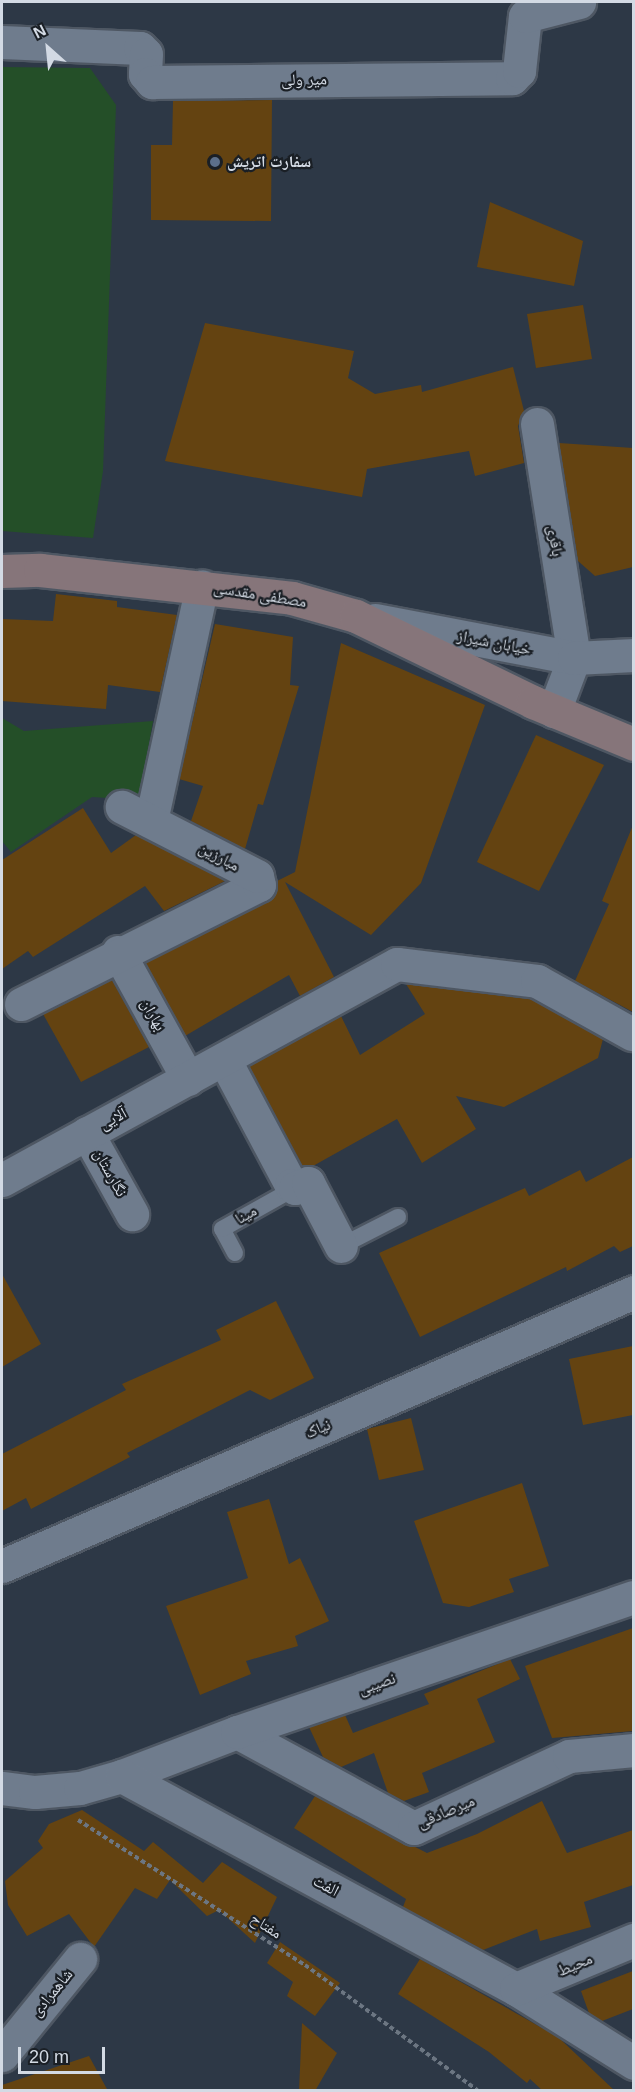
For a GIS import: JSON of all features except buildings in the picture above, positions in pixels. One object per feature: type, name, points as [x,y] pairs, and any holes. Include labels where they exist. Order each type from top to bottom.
[{"type":"main road","name":"مصطفی مقدسی","points":[[2,571],[40,570],[202,586],[292,598],[356,616],[554,711],[633,744]]},
{"type":"street","name":"میر ولی","points":[[2,42],[140,48],[146,54],[145,74],[153,81],[512,78],[519,71],[525,16],[579,2]]},
{"type":"street","name":"باقری","points":[[537,424],[574,658]]},
{"type":"street","points":[[122,807],[151,821],[202,586]]},
{"type":"street","name":"خیابان شیراز","points":[[356,616],[574,658],[633,655]]},
{"type":"street","points":[[554,711],[574,658]]},
{"type":"street","name":"مبارزین","points":[[21,1004],[118,952],[259,885],[256,876],[151,821]]},
{"type":"street","name":"بهاران","points":[[118,952],[188,1079]]},
{"type":"street","name":"آلایی","points":[[2,1180],[398,964],[537,981],[632,1034]]},
{"type":"street","points":[[224,1059],[295,1188],[308,1183],[340,1246]]},
{"type":"street","name":"نگارستان","points":[[87,1133],[132,1214]]},
{"type":"street","name":"نیاک","points":[[2,1566],[633,1292]]},
{"type":"street","name":"نصیبی","points":[[122,1776],[237,1732],[633,1597]]},
{"type":"street","name":"میرصادقی","points":[[237,1732],[414,1828],[569,1756],[633,1750]]},
{"type":"street","points":[[2,1788],[35,1792],[80,1788],[122,1776]]},
{"type":"street","name":"الفت","points":[[122,1776],[516,1989],[633,2063]]},
{"type":"street","name":"محیط","points":[[516,1989],[633,1940]]},
{"type":"street","name":"شاهمرادی","points":[[2,2055],[80,1959]]},
{"type":"lane","name":"مینا","points":[[235,1253],[222,1229],[295,1188]]},
{"type":"lane","points":[[340,1246],[398,1217]]},
{"type":"path","name":"مفتاح","points":[[74,1817],[305,1965],[477,2091]]},
{"type":"green space","points":[[2,67],[90,68],[116,105],[103,471],[93,538],[2,531]]},
{"type":"green space","points":[[2,718],[24,731],[153,721],[139,800],[92,797],[11,852],[2,841]]},
{"type":"place","name":"سفارت اتریش","points":[[215,162]]}]
